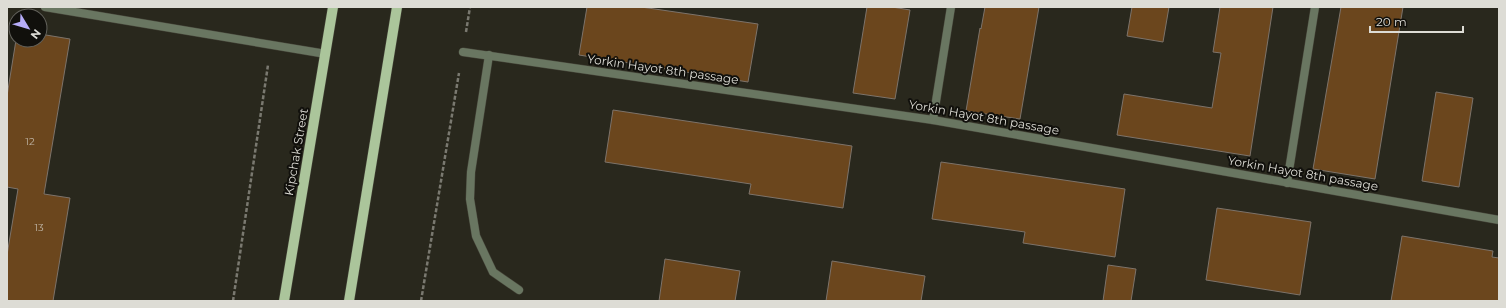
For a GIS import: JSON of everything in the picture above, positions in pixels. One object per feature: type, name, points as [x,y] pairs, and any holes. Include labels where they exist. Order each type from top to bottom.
[{"type":"main road","name":"Kipchak Street","points":[[284,301],[333,7]]},
{"type":"main road","points":[[349,301],[397,7]]},
{"type":"street","points":[[45,7],[326,54]]},
{"type":"street","points":[[933,120],[951,7]]},
{"type":"street","points":[[1286,183],[1315,7]]},
{"type":"street","name":"Yorkin Hayot 8th passage","points":[[463,52],[933,120],[1499,220]]},
{"type":"street","points":[[488,56],[471,172],[470,199],[476,236],[494,272],[519,290]]},
{"type":"path","points":[[421,301],[470,7]]},
{"type":"path","points":[[233,301],[272,45]]},
{"type":"building","points":[[587,7],[641,7],[758,24],[748,82],[579,55]]},
{"type":"building","points":[[867,7],[892,7],[910,10],[895,99],[853,93]]},
{"type":"building","points":[[985,7],[1039,7],[1020,119],[966,111]]},
{"type":"building","points":[[1132,7],[1169,7],[1163,42],[1127,36]]},
{"type":"building","points":[[1220,7],[1273,7],[1250,156],[1117,135],[1124,94],[1212,108],[1221,53],[1213,52]]},
{"type":"building","points":[[1341,7],[1403,7],[1375,179],[1313,169]]},
{"type":"building","points":[[48,35],[70,39],[44,194],[70,198],[53,301],[7,301],[7,255],[18,189],[7,187],[7,96],[15,48],[48,48]]},
{"type":"building","points":[[1436,92],[1473,98],[1459,187],[1422,181]]},
{"type":"building","points":[[613,110],[852,146],[843,208],[749,194],[751,184],[605,162]]},
{"type":"building","points":[[941,162],[1125,189],[1115,257],[1023,243],[1025,232],[932,219]]},
{"type":"building","points":[[1217,208],[1311,222],[1300,295],[1206,280]]},
{"type":"building","points":[[1402,236],[1493,251],[1492,257],[1499,258],[1499,301],[1391,301]]},
{"type":"building","points":[[665,259],[740,271],[735,301],[659,301]]},
{"type":"building","points":[[832,261],[925,276],[921,301],[826,301]]},
{"type":"building","points":[[1108,265],[1136,269],[1131,301],[1103,301]]}]
